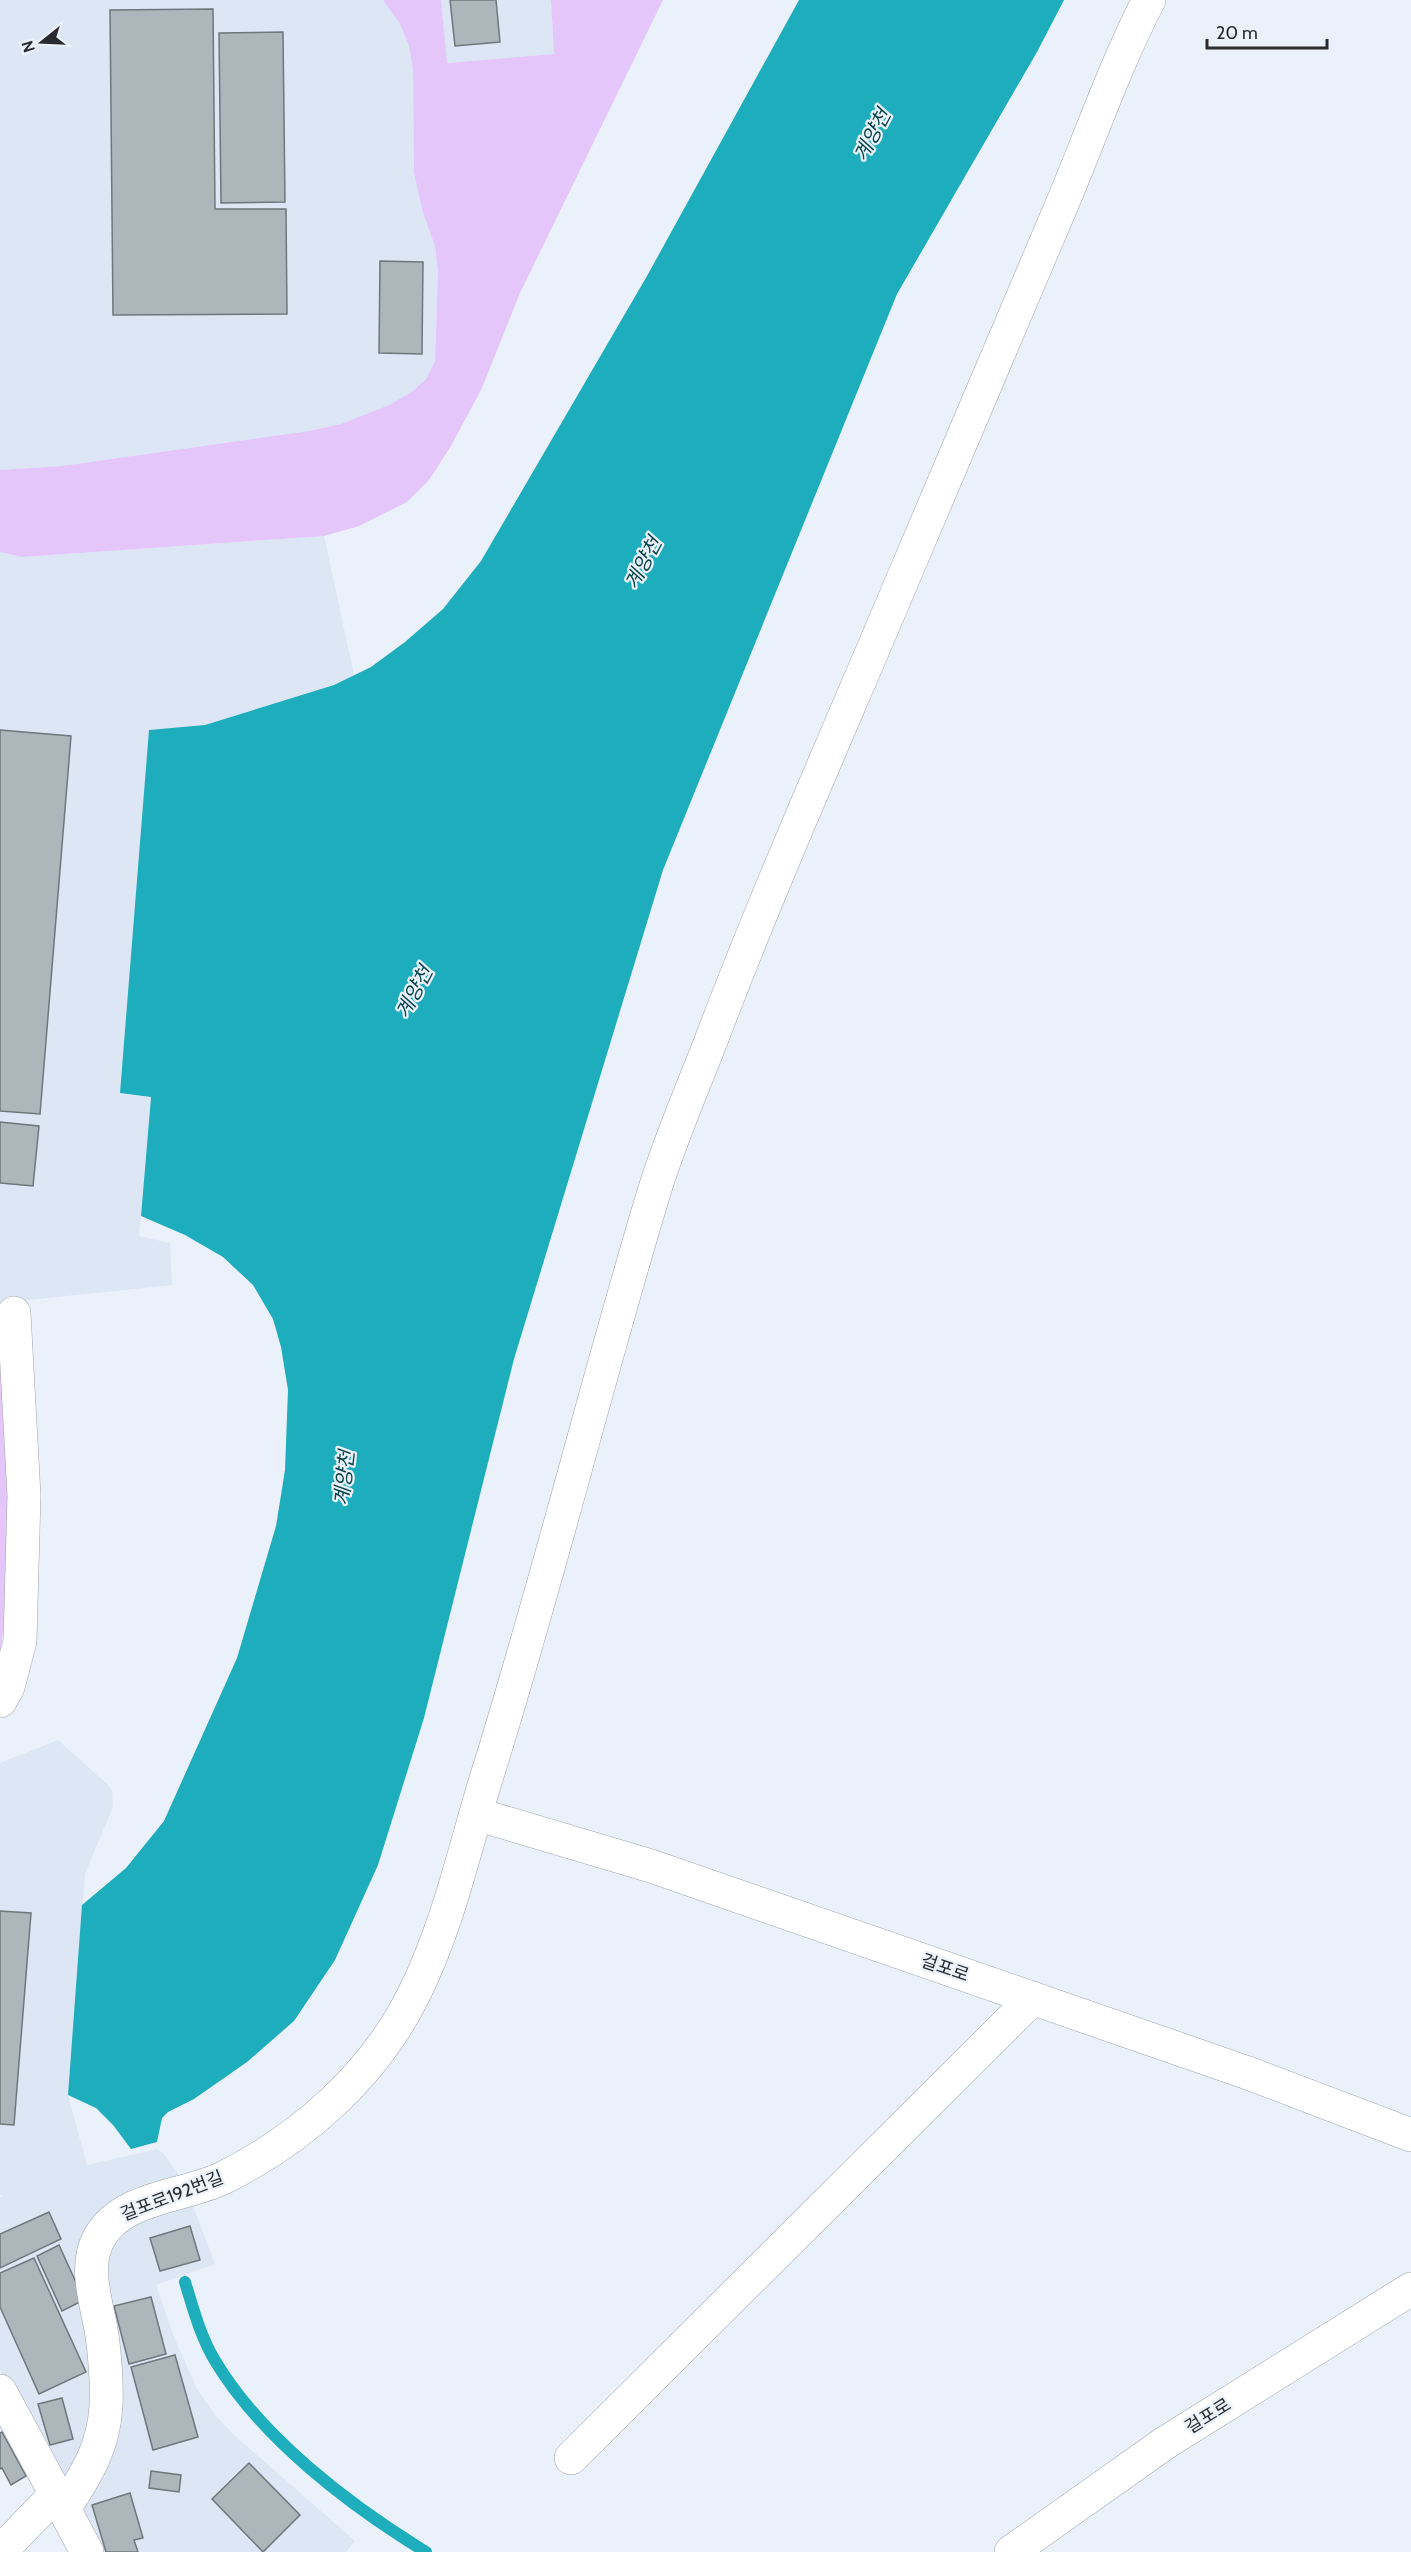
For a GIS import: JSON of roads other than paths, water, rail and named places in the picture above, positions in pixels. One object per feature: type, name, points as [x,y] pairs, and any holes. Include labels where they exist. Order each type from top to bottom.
[{"type":"street","name":"걸포로192번길","points":[[0,2552],[60,2502],[94,2462],[106,2412],[104,2343],[91,2263],[94,2246],[102,2232],[114,2218],[128,2210],[206,2186],[247,2165],[285,2142],[313,2121],[356,2078],[398,2024],[416,1990],[446,1915],[502,1728],[656,1184],[745,950],[1063,204],[1132,32],[1149,0]]},
{"type":"street","points":[[0,1701],[8,1686],[20,1641],[24,1496],[15,1313]]},
{"type":"street","name":"걸포로","points":[[476,1814],[651,1866],[1248,2073],[1411,2134]]},
{"type":"street","points":[[571,2458],[1033,1998]]},
{"type":"street","name":"걸포로","points":[[1011,2552],[1166,2443],[1411,2289]]},
{"type":"street","points":[[0,2391],[87,2552]]},
{"type":"water","name":"계양천","points":[[799,0],[1064,0],[1037,52],[897,294],[663,870],[514,1359],[424,1718],[378,1865],[335,1960],[294,2021],[247,2062],[194,2099],[168,2112],[162,2118],[157,2142],[131,2149],[113,2125],[96,2108],[68,2095],[82,1905],[126,1868],[164,1821],[237,1658],[276,1526],[285,1470],[288,1390],[281,1347],[273,1319],[253,1285],[223,1257],[185,1235],[141,1216],[151,1097],[120,1093],[149,730],[205,725],[334,685],[371,667],[405,642],[443,609],[481,561],[647,276]]},
{"type":"waterway","points":[[185,2282],[209,2350],[233,2388],[256,2415],[281,2442],[337,2491],[426,2552]]}]
